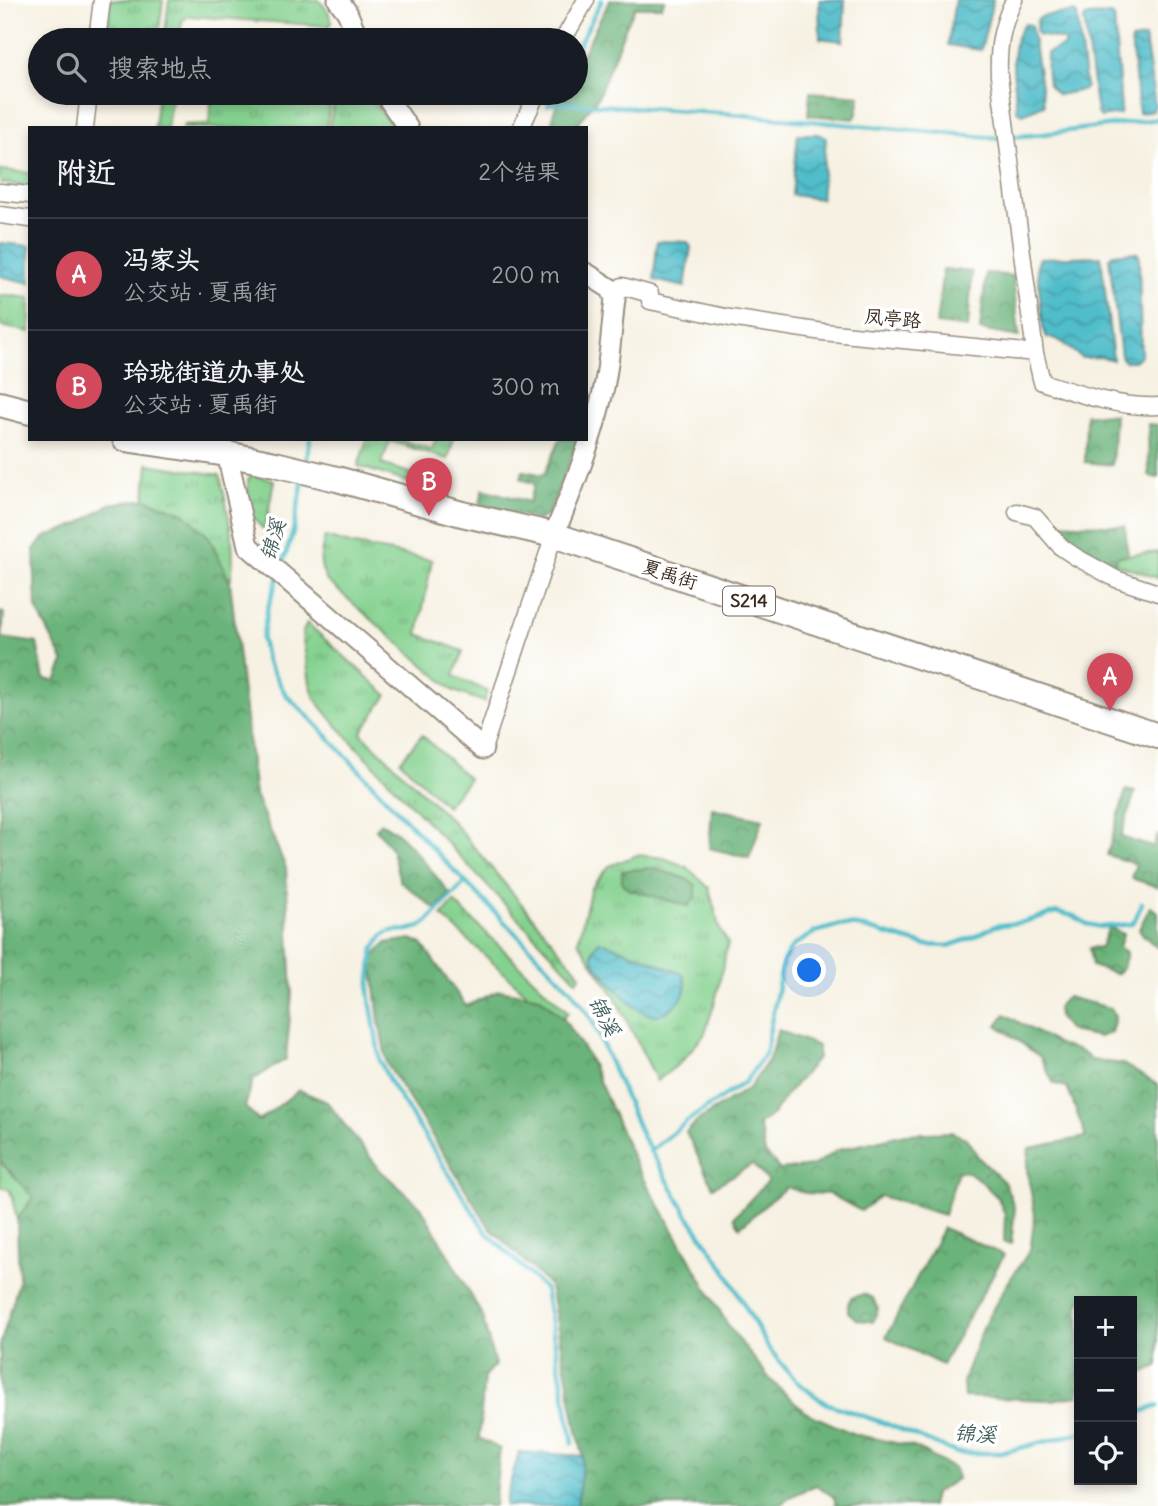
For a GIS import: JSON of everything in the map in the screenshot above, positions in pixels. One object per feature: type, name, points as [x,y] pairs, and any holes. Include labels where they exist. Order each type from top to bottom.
[{"type":"main road","points":[[0,404],[28,411]]},
{"type":"main road","points":[[0,420],[28,425]]},
{"type":"main road","name":"S214","points":[[137,441],[227,454]]},
{"type":"main road","name":"夏禹街","points":[[227,454],[337,478],[462,514],[554,536],[1158,736]]},
{"type":"street","points":[[98,28],[102,0]]},
{"type":"street","points":[[338,0],[354,28]]},
{"type":"street","points":[[570,28],[586,0]]},
{"type":"street","points":[[1014,0],[1001,33],[999,68],[1035,352],[1042,382],[1139,407],[1158,406]]},
{"type":"street","points":[[85,126],[88,105]]},
{"type":"street","points":[[392,105],[407,126]]},
{"type":"street","points":[[522,126],[532,105]]},
{"type":"street","points":[[0,192],[28,195]]},
{"type":"street","points":[[0,215],[28,219]]},
{"type":"street","points":[[227,454],[248,546],[483,749],[554,536],[581,467],[602,397],[615,299],[611,289],[588,274]]},
{"type":"street","name":"凤亭路","points":[[615,299],[622,286],[650,294],[650,301],[730,318],[823,332],[1035,352]]},
{"type":"street","points":[[1017,512],[1035,517],[1061,547],[1076,557],[1116,579],[1158,593]]},
{"type":"green space","points":[[110,0],[163,0],[160,28],[108,28]]},
{"type":"green space","points":[[169,0],[319,0],[328,11],[332,22],[329,26],[189,16],[182,21],[181,28],[166,28]]},
{"type":"green space","points":[[610,0],[665,0],[661,7],[635,7],[598,97],[576,126],[552,126],[556,105],[588,105],[588,43]]},
{"type":"green space","points":[[810,92],[860,96],[857,114],[854,119],[808,115]]},
{"type":"green space","points":[[157,105],[170,105],[167,126],[154,126]]},
{"type":"green space","points":[[211,105],[330,105],[326,126],[184,126],[209,124]]},
{"type":"green space","points":[[334,105],[375,105],[393,126],[329,126]]},
{"type":"green space","points":[[0,170],[28,173],[28,187],[0,183]]},
{"type":"green space","points":[[943,269],[972,272],[968,328],[936,324]]},
{"type":"green space","points":[[986,273],[1013,276],[1019,337],[980,330]]},
{"type":"green space","points":[[0,295],[28,298],[28,332],[0,326]]},
{"type":"green space","points":[[1086,414],[1115,415],[1112,465],[1085,462]]},
{"type":"green space","points":[[1148,424],[1158,425],[1158,478],[1149,476]]},
{"type":"green space","points":[[366,441],[390,441],[381,464],[448,485],[448,495],[358,466]]},
{"type":"green space","points":[[390,441],[404,441],[432,449],[435,441],[453,441],[448,459]]},
{"type":"green space","points":[[559,441],[578,441],[548,515],[538,520],[480,504],[483,489],[529,502],[535,484],[521,479],[523,471],[544,475]]},
{"type":"green space","points":[[148,464],[220,475],[232,542],[230,582],[209,537],[184,513],[145,499]]},
{"type":"green space","points":[[252,475],[274,480],[265,531],[249,508],[248,480]]},
{"type":"green space","points":[[145,499],[184,513],[209,537],[230,582],[255,795],[286,868],[292,994],[286,1059],[253,1080],[245,1107],[259,1121],[299,1090],[327,1102],[381,1171],[421,1207],[482,1315],[495,1365],[484,1377],[479,1438],[500,1449],[494,1506],[0,1506],[0,1346],[19,1281],[17,1220],[33,1197],[0,1161],[0,612],[4,613],[2,638],[37,643],[44,679],[56,681],[64,662],[36,608],[34,549],[45,537],[79,524],[110,504]]},
{"type":"green space","points":[[1054,523],[1125,526],[1128,555],[1119,556],[1113,563],[1062,533]]},
{"type":"green space","points":[[325,537],[432,560],[418,634],[463,651],[454,676],[487,691],[484,702],[454,691],[326,580],[321,559]]},
{"type":"green space","points":[[1158,552],[1158,578],[1113,563],[1119,556]]},
{"type":"green space","points":[[307,623],[387,695],[361,733],[453,822],[581,975],[577,981],[337,726],[315,699],[302,634]]},
{"type":"green space","points":[[422,735],[469,779],[446,806],[400,761]]},
{"type":"green space","points":[[1126,790],[1135,792],[1121,837],[1153,847],[1158,834],[1158,887],[1131,878],[1136,864],[1107,855]]},
{"type":"green space","points":[[712,808],[763,819],[749,858],[709,848]]},
{"type":"green space","points":[[380,823],[407,843],[450,894],[435,909],[400,881],[391,848],[376,829]]},
{"type":"green space","points":[[637,855],[664,858],[687,867],[709,888],[720,930],[728,943],[715,1002],[704,1035],[681,1062],[657,1081],[614,995],[578,941],[591,888],[609,866]]},
{"type":"green space","points":[[652,868],[684,878],[696,885],[696,896],[689,906],[628,889],[622,883],[622,871]]},
{"type":"green space","points":[[454,902],[568,1012],[563,1018],[539,997],[528,995],[442,916]]},
{"type":"green space","points":[[1150,907],[1158,912],[1158,948],[1139,929]]},
{"type":"green space","points":[[1109,927],[1123,934],[1119,947],[1127,953],[1123,968],[1116,974],[1092,966],[1089,948],[1101,947]]},
{"type":"green space","points":[[411,939],[422,944],[466,1006],[500,990],[539,997],[563,1018],[588,1056],[636,1165],[729,1327],[771,1380],[805,1412],[854,1434],[914,1447],[955,1469],[958,1478],[934,1494],[931,1506],[836,1506],[835,1498],[816,1485],[778,1506],[577,1506],[583,1456],[550,1286],[490,1228],[387,1064],[372,958],[386,943]]},
{"type":"green space","points":[[1067,997],[1111,1008],[1115,1017],[1111,1033],[1099,1037],[1070,1031],[1058,1017],[1057,1007]]},
{"type":"green space","points":[[1005,1014],[1056,1043],[1083,1053],[1091,1060],[1123,1064],[1158,1085],[1158,1366],[1137,1375],[1137,1296],[1074,1296],[1074,1397],[1051,1400],[964,1397],[963,1380],[985,1323],[1030,1250],[1035,1215],[1027,1169],[1029,1148],[1086,1137],[1067,1087],[1054,1084],[1040,1057],[997,1025]]},
{"type":"green space","points":[[778,1030],[818,1046],[818,1058],[773,1114],[759,1124],[765,1153],[780,1170],[812,1166],[838,1150],[905,1134],[951,1132],[966,1138],[979,1158],[1005,1183],[1015,1209],[1011,1244],[1004,1242],[1005,1215],[998,1198],[969,1172],[958,1171],[944,1215],[880,1196],[861,1211],[830,1194],[805,1193],[786,1187],[740,1227],[734,1217],[768,1181],[753,1164],[713,1187],[686,1132],[700,1119],[750,1087],[769,1059]]},
{"type":"green space","points":[[0,1161],[34,1197],[17,1220],[10,1190],[0,1187]]},
{"type":"green space","points":[[943,1228],[1004,1255],[942,1365],[886,1337]]},
{"type":"green space","points":[[863,1294],[873,1298],[878,1309],[873,1322],[858,1320],[848,1312],[851,1298]]},
{"type":"water","points":[[819,0],[845,0],[843,41],[820,38]]},
{"type":"water","points":[[955,0],[993,0],[981,50],[948,45]]},
{"type":"water","points":[[1074,12],[1077,15],[1086,87],[1058,95],[1048,81],[1047,53],[1064,46],[1064,40],[1038,35],[1037,20],[1043,16]]},
{"type":"water","points":[[1087,16],[1114,17],[1121,109],[1120,114],[1101,117],[1097,113],[1084,19]]},
{"type":"water","points":[[1024,24],[1031,25],[1044,105],[1023,114],[1017,111],[1013,54],[1018,33]]},
{"type":"water","points":[[1145,38],[1155,105],[1153,111],[1139,113],[1131,40]]},
{"type":"water","points":[[798,134],[819,134],[826,138],[821,199],[792,195]]},
{"type":"water","points":[[657,241],[687,242],[691,247],[685,287],[654,280]]},
{"type":"water","points":[[0,243],[28,246],[28,283],[0,276]]},
{"type":"water","points":[[1136,252],[1139,255],[1141,355],[1134,361],[1124,361],[1121,356],[1109,258],[1113,254]]},
{"type":"water","points":[[1101,256],[1113,360],[1102,357],[1082,358],[1057,339],[1046,337],[1043,328],[1037,265],[1040,258]]},
{"type":"water","points":[[599,941],[682,974],[685,988],[680,1001],[661,1014],[649,1014],[636,1008],[619,992],[593,959],[593,950]]},
{"type":"water","points":[[519,1452],[583,1456],[577,1506],[505,1506]]},
{"type":"waterway","points":[[587,28],[602,0]]},
{"type":"waterway","points":[[588,104],[732,114],[997,138],[1158,119]]},
{"type":"waterway","name":"锦溪","points":[[306,464],[310,441]]},
{"type":"waterway","name":"锦溪","points":[[282,566],[293,532],[303,480]]},
{"type":"waterway","name":"锦溪","points":[[278,578],[268,607],[262,639],[266,660],[286,695],[571,990],[592,1020],[642,1136],[687,1214],[725,1270],[769,1349],[798,1383],[825,1403],[887,1424],[957,1453],[1000,1453],[1074,1434]]},
{"type":"waterway","points":[[465,882],[427,922],[420,927],[391,931],[383,935],[373,950],[369,992],[380,1061],[390,1082],[486,1232],[545,1289],[573,1443]]},
{"type":"waterway","points":[[650,1151],[690,1119],[745,1082],[765,1054],[783,961],[793,946],[815,932],[840,925],[858,926],[924,945],[948,946],[995,926],[1023,922],[1057,912],[1101,927],[1131,924],[1142,903]]},
{"type":"waterway","name":"锦溪","points":[[1137,1413],[1158,1406]]},
{"type":"place","name":"玲珑街道办事处","points":[[429,516]]},
{"type":"place","name":"冯家头","points":[[1110,711]]}]
